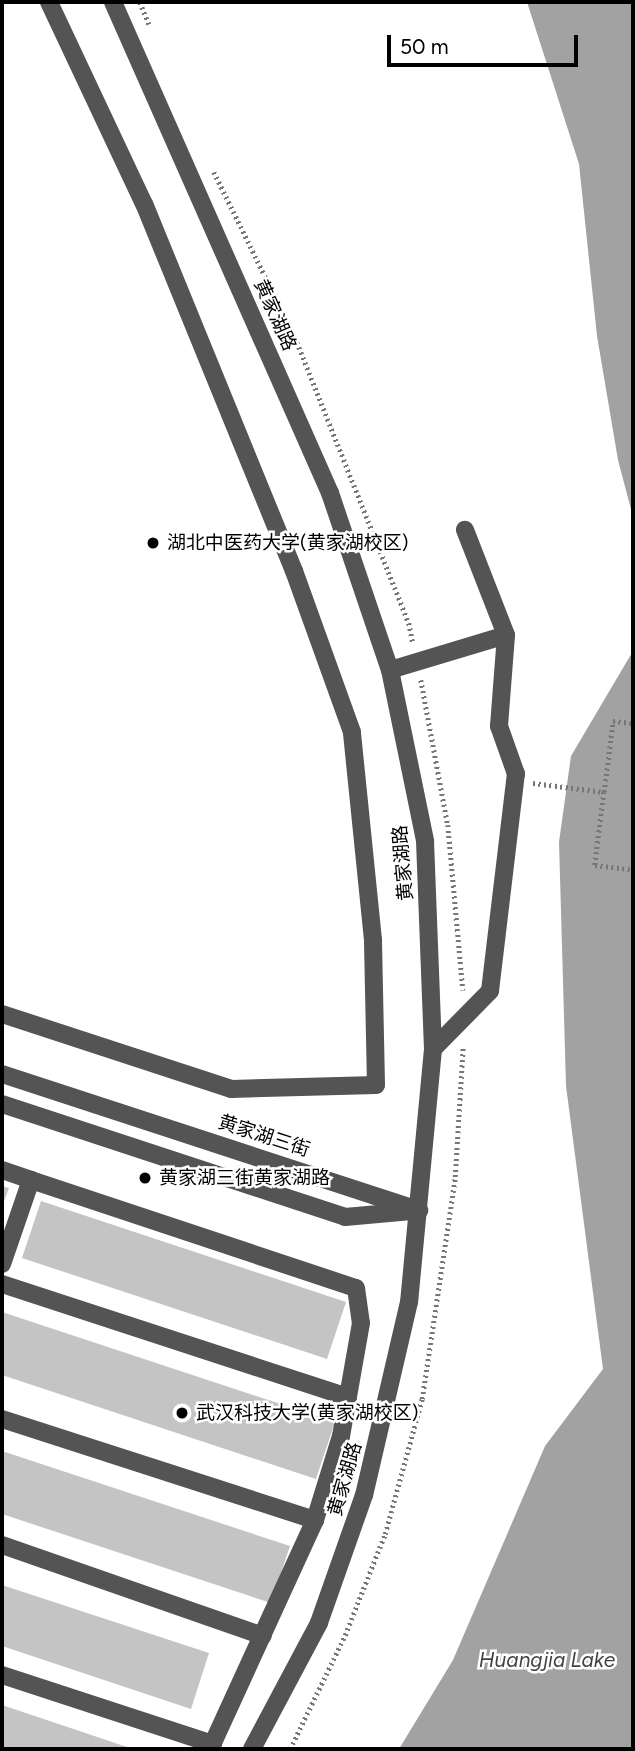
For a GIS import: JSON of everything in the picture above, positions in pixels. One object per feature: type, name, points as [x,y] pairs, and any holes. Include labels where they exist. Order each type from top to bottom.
[{"type":"street","points":[[2,1014],[231,1088],[376,1085],[373,940],[352,732],[294,571],[144,204],[48,2]]},
{"type":"street","name":"黄家湖路","points":[[113,2],[330,493],[390,670],[425,841],[433,1049],[409,1302],[364,1495],[318,1623],[252,1749]]},
{"type":"street","points":[[433,1049],[490,991],[515,781],[499,726],[506,635],[466,530]]},
{"type":"street","points":[[390,670],[506,635]]},
{"type":"street","name":"黄家湖三街","points":[[2,1074],[419,1210]]},
{"type":"street","points":[[2,1104],[345,1217],[419,1210]]},
{"type":"street","points":[[2,1170],[356,1288],[361,1323],[348,1397],[315,1520],[212,1747],[2,1675]]},
{"type":"street","points":[[2,1264],[30,1180]]},
{"type":"street","points":[[2,1284],[348,1397]]},
{"type":"street","points":[[2,1419],[315,1520]]},
{"type":"street","points":[[2,1545],[263,1636]]},
{"type":"path","points":[[633,723],[612,721],[595,865],[633,870]]},
{"type":"path","points":[[515,781],[604,792]]},
{"type":"water","points":[[527,2],[633,2],[633,517],[618,460],[597,336],[579,164]]},
{"type":"water","name":"Huangjia Lake","points":[[633,651],[633,1749],[399,1749],[453,1660],[545,1446],[603,1369],[566,1086],[559,842],[571,756]]},
{"type":"building","points":[[2,1186],[9,1188],[2,1207]]},
{"type":"building","points":[[41,1201],[346,1302],[327,1359],[22,1258]]},
{"type":"building","points":[[2,1312],[335,1422],[316,1479],[2,1375]]},
{"type":"building","points":[[2,1451],[290,1546],[271,1603],[2,1514]]},
{"type":"building","points":[[2,1585],[209,1653],[191,1709],[2,1646]]},
{"type":"building","points":[[2,1705],[133,1749],[2,1749]]},
{"type":"place","name":"湖北中医药大学(黄家湖校区)","points":[[153,543]]},
{"type":"place","name":"黄家湖三街黄家湖路","points":[[145,1178]]},
{"type":"place","name":"武汉科技大学(黄家湖校区)","points":[[182,1413]]}]
